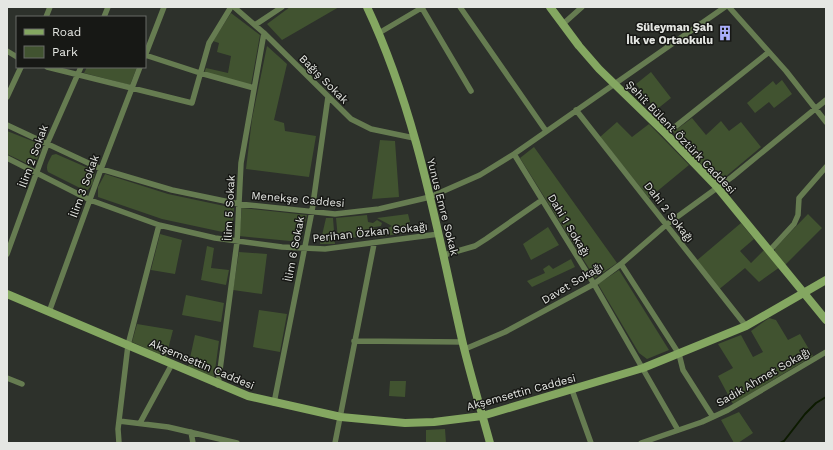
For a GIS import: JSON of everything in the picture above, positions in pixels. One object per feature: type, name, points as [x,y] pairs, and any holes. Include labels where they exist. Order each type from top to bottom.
[{"type":"street","points":[[146,52],[164,7]]},
{"type":"street","points":[[51,68],[192,103],[209,43],[231,7]]},
{"type":"street","name":"Bağış Sokak","points":[[234,7],[264,33],[351,119],[361,126],[414,138]]},
{"type":"street","points":[[255,25],[282,7]]},
{"type":"street","name":"Yunus Emre Sokak","points":[[367,7],[379,33],[398,84],[414,138],[439,234],[464,345],[490,443]]},
{"type":"street","points":[[460,7],[546,131]]},
{"type":"street","name":"Şehit Bülent Öztürk Caddesi","points":[[550,7],[587,56],[717,187],[826,320]]},
{"type":"street","points":[[563,24],[582,7]]},
{"type":"street","name":"Menekşe Caddesi","points":[[7,125],[101,169],[172,190],[238,204],[334,214],[360,212],[430,197],[475,177],[514,154],[725,7]]},
{"type":"street","points":[[729,7],[770,52],[826,122]]},
{"type":"street","points":[[379,33],[422,8],[471,91]]},
{"type":"street","name":"İlim 5 Sokak","points":[[218,385],[238,242],[238,204],[241,163],[264,33]]},
{"type":"street","points":[[7,51],[16,56]]},
{"type":"street","points":[[666,134],[770,52]]},
{"type":"street","points":[[146,55],[200,73],[254,88]]},
{"type":"street","points":[[7,97],[22,68]]},
{"type":"street","name":"İlim 2 Sokak","points":[[7,254],[47,144],[81,68]]},
{"type":"street","name":"İlim 3 Sokak","points":[[49,312],[140,68]]},
{"type":"street","name":"İlim 6 Sokak","points":[[274,403],[312,211],[328,97]]},
{"type":"street","name":"Davet Sokağı","points":[[464,345],[505,332],[594,284],[621,264],[666,225],[717,187],[732,178],[826,100]]},
{"type":"street","name":"Dahi 2 Sokağı","points":[[576,110],[746,326]]},
{"type":"street","name":"Dahi 1 Sokağı","points":[[514,154],[594,284],[678,430]]},
{"type":"street","name":"Perihan Özkan Sokağı","points":[[7,158],[90,200],[159,225],[238,242],[304,249],[325,249],[374,244],[439,234]]},
{"type":"street","points":[[770,250],[794,224],[798,215],[799,198],[826,166]]},
{"type":"street","points":[[444,255],[469,248],[486,239],[542,200]]},
{"type":"street","points":[[119,443],[118,421],[128,345],[159,225]]},
{"type":"street","points":[[335,443],[374,244]]},
{"type":"street","points":[[621,264],[679,354],[683,370],[713,417]]},
{"type":"street","name":"Akşemsettin Caddesi","points":[[7,294],[218,385],[274,403],[340,417],[405,423],[434,422],[482,416],[643,368],[746,326],[826,280]]},
{"type":"street","points":[[354,341],[464,345]]},
{"type":"street","name":"Sadık Ahmet Sokağı","points":[[641,443],[713,417],[755,395],[826,352]]},
{"type":"street","points":[[140,423],[172,364]]},
{"type":"street","points":[[7,378],[22,384]]},
{"type":"street","points":[[572,390],[591,443]]},
{"type":"street","points":[[118,421],[140,423],[191,432],[237,443]]},
{"type":"street","points":[[191,432],[193,443]]},
{"type":"green space","points":[[290,7],[339,7],[282,40],[267,24]]},
{"type":"green space","points":[[231,13],[260,35],[251,85],[204,73],[206,68],[228,73],[231,56],[217,52],[219,43],[213,41]]},
{"type":"green space","points":[[267,46],[287,64],[274,120],[284,123],[285,131],[316,136],[309,177],[246,169],[252,119]]},
{"type":"green space","points":[[86,68],[137,68],[130,85],[84,73]]},
{"type":"green space","points":[[651,72],[671,98],[656,110],[636,84]]},
{"type":"green space","points":[[782,80],[792,94],[774,108],[769,102],[755,113],[747,103],[773,81],[776,85]]},
{"type":"green space","points":[[692,118],[706,135],[721,121],[729,131],[741,122],[761,147],[718,183],[673,132]]},
{"type":"green space","points":[[617,122],[632,137],[649,124],[689,165],[649,198],[600,137]]},
{"type":"green space","points":[[7,131],[40,144],[41,149],[36,163],[30,165],[7,154]]},
{"type":"green space","points":[[380,140],[395,141],[399,197],[372,199]]},
{"type":"green space","points":[[534,147],[617,263],[595,278],[520,158]]},
{"type":"green space","points":[[56,154],[95,171],[93,183],[88,190],[86,191],[48,172],[47,166],[49,161],[52,155]]},
{"type":"green space","points":[[105,174],[168,194],[234,208],[232,234],[162,219],[98,197],[98,187]]},
{"type":"green space","points":[[242,208],[307,215],[300,242],[239,236]]},
{"type":"green space","points":[[408,214],[410,222],[404,224],[410,223],[411,232],[379,237],[384,230],[392,226],[377,218]]},
{"type":"green space","points":[[808,214],[822,228],[785,265],[775,252],[775,248]]},
{"type":"green space","points":[[367,215],[368,222],[373,223],[377,220],[382,223],[381,226],[368,228],[383,229],[378,236],[375,233],[369,233],[369,236],[338,239],[336,218]]},
{"type":"green space","points":[[326,218],[333,218],[335,244],[320,244]]},
{"type":"green space","points":[[741,223],[754,239],[740,251],[751,263],[764,250],[780,267],[759,282],[745,268],[717,291],[695,262]]},
{"type":"green space","points":[[548,227],[559,245],[531,260],[523,244]]},
{"type":"green space","points":[[160,234],[182,240],[175,274],[151,270]]},
{"type":"green space","points":[[207,246],[214,248],[211,268],[229,270],[226,285],[201,280]]},
{"type":"green space","points":[[239,252],[267,254],[262,294],[233,290]]},
{"type":"green space","points":[[571,259],[575,267],[532,287],[527,281],[545,273],[543,269],[549,265],[553,269]]},
{"type":"green space","points":[[619,270],[669,350],[647,359],[639,353],[598,284]]},
{"type":"green space","points":[[186,295],[224,303],[221,322],[182,315]]},
{"type":"green space","points":[[259,310],[287,314],[280,352],[253,347]]},
{"type":"green space","points":[[769,318],[776,320],[788,340],[800,334],[813,356],[733,404],[718,376],[733,368],[718,344],[741,335],[753,357],[763,352],[751,331]]},
{"type":"green space","points":[[137,324],[173,330],[166,357],[132,342]]},
{"type":"green space","points":[[195,335],[219,341],[214,378],[188,367]]},
{"type":"green space","points":[[390,381],[406,381],[405,397],[389,396]]},
{"type":"green space","points":[[739,412],[753,433],[738,443],[734,443],[721,420]]},
{"type":"green space","points":[[445,429],[446,443],[426,443],[426,430]]},
{"type":"waterway","points":[[780,443],[784,441],[805,414],[816,403],[826,397]]},
{"type":"place","name":"Süleyman Şah İlk ve Ortaokulu","points":[[725,33]]}]
